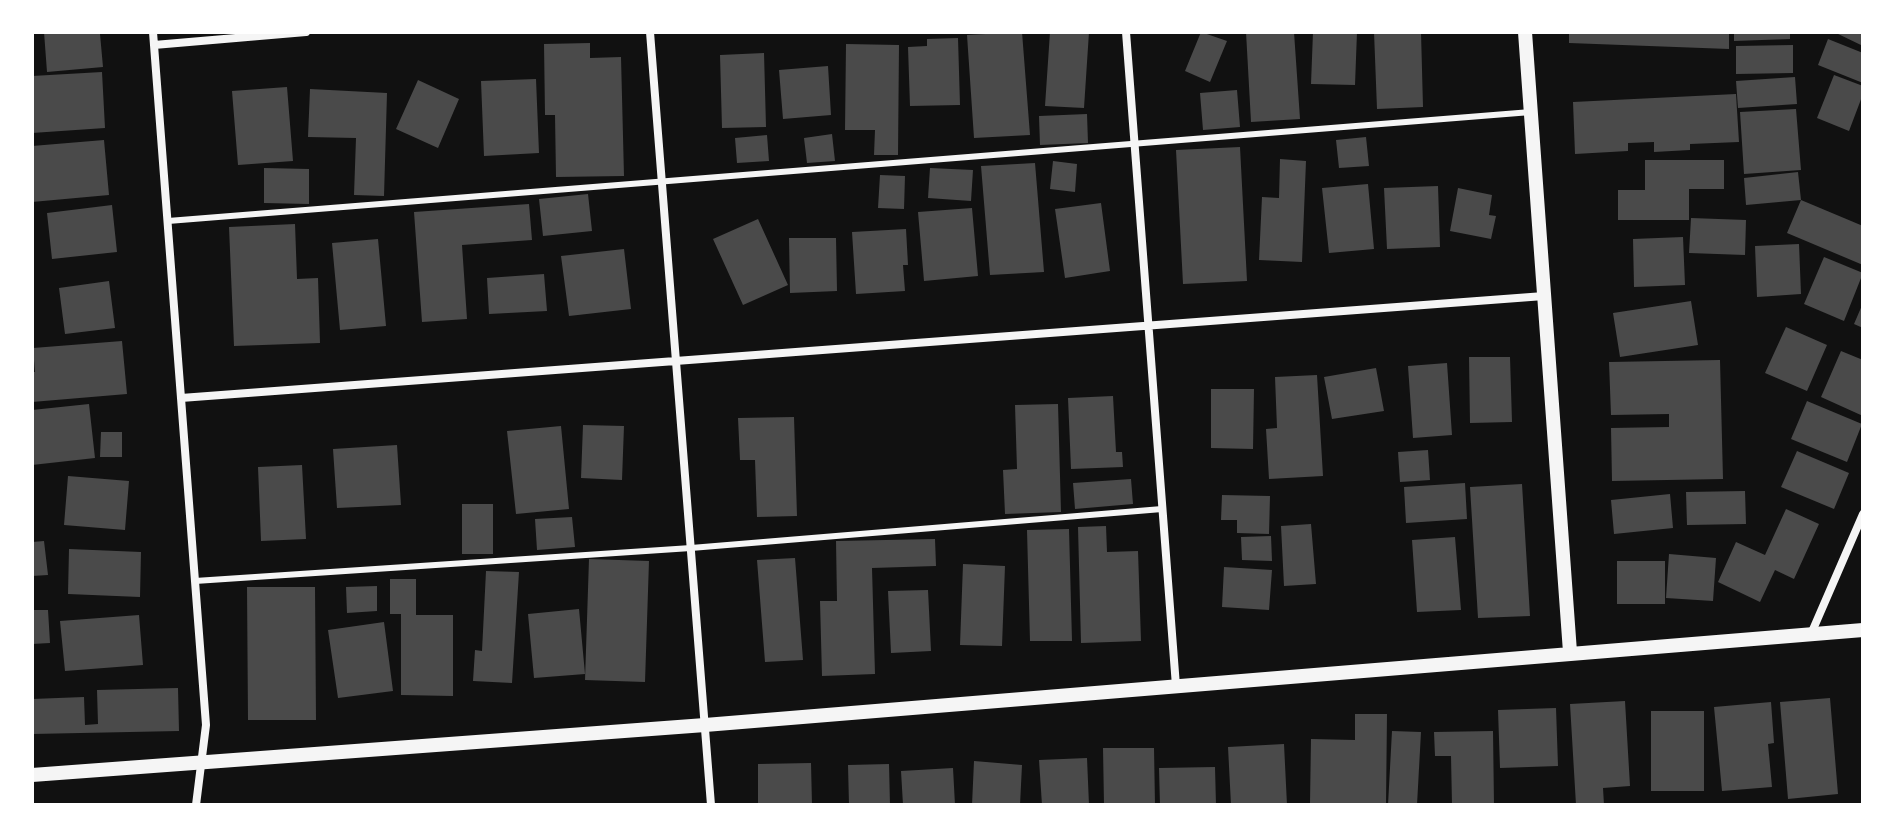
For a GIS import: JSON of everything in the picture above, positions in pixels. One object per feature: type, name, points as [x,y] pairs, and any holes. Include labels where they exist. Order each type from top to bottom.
[{"type":"street","points":[[153,32],[206,725],[196,805]]},
{"type":"street","points":[[154,45],[306,32]]},
{"type":"street","points":[[650,32],[711,805]]},
{"type":"street","points":[[1126,32],[1176,686]]},
{"type":"street","points":[[1525,32],[1570,652]]},
{"type":"street","points":[[181,398],[1544,296]]},
{"type":"street","points":[[1811,635],[1863,514]]},
{"type":"street","points":[[32,775],[705,725],[1863,630]]},
{"type":"lane","points":[[168,221],[1531,112]]},
{"type":"lane","points":[[195,581],[691,548],[1162,509]]},
{"type":"building","points":[[44,32],[100,34],[103,67],[47,72]]},
{"type":"building","points":[[1022,32],[1030,135],[974,138],[967,35]]},
{"type":"building","points":[[1050,32],[1089,32],[1084,108],[1045,106]]},
{"type":"building","points":[[1201,32],[1227,41],[1210,82],[1185,71]]},
{"type":"building","points":[[1246,32],[1294,32],[1300,119],[1251,122]]},
{"type":"building","points":[[1313,32],[1357,32],[1355,85],[1311,84]]},
{"type":"building","points":[[1374,32],[1421,32],[1423,107],[1377,109]]},
{"type":"building","points":[[1569,32],[1729,32],[1729,49],[1569,43]]},
{"type":"building","points":[[1734,32],[1790,32],[1790,39],[1734,41]]},
{"type":"building","points":[[1834,32],[1863,32],[1863,46]]},
{"type":"building","points":[[958,38],[960,105],[910,106],[908,47],[927,46],[927,39]]},
{"type":"building","points":[[1828,39],[1863,53],[1863,83],[1818,65]]},
{"type":"building","points":[[590,43],[590,58],[621,57],[624,176],[556,177],[555,115],[545,115],[544,44]]},
{"type":"building","points":[[846,44],[899,45],[898,155],[874,155],[875,130],[845,130]]},
{"type":"building","points":[[1793,45],[1793,73],[1736,74],[1736,46]]},
{"type":"building","points":[[764,53],[766,127],[722,128],[720,55]]},
{"type":"building","points":[[828,66],[831,115],[783,119],[779,70]]},
{"type":"building","points":[[102,72],[105,128],[32,133],[32,76]]},
{"type":"building","points":[[1834,75],[1863,86],[1849,131],[1817,118]]},
{"type":"building","points":[[1795,77],[1797,104],[1738,108],[1736,81]]},
{"type":"building","points":[[536,79],[539,153],[484,156],[481,81]]},
{"type":"building","points":[[418,80],[459,99],[438,148],[396,129]]},
{"type":"building","points":[[287,87],[293,161],[238,165],[232,91]]},
{"type":"building","points":[[310,89],[387,93],[384,196],[354,195],[356,138],[308,137]]},
{"type":"building","points":[[1237,90],[1240,127],[1203,130],[1200,93]]},
{"type":"building","points":[[1736,94],[1739,142],[1690,144],[1690,150],[1654,152],[1654,142],[1628,143],[1628,151],[1575,154],[1573,102]]},
{"type":"building","points":[[1796,109],[1801,170],[1744,174],[1740,112]]},
{"type":"building","points":[[1087,114],[1088,143],[1040,145],[1039,116]]},
{"type":"building","points":[[832,134],[835,161],[807,163],[804,138]]},
{"type":"building","points":[[767,135],[769,161],[737,163],[735,138]]},
{"type":"building","points":[[1366,137],[1369,166],[1339,168],[1336,140]]},
{"type":"building","points":[[104,140],[109,195],[32,202],[32,146]]},
{"type":"building","points":[[1240,147],[1247,281],[1183,284],[1176,150]]},
{"type":"building","points":[[1280,159],[1306,161],[1302,262],[1259,260],[1262,197],[1279,198]]},
{"type":"building","points":[[1645,160],[1724,160],[1724,189],[1689,189],[1689,220],[1618,220],[1618,190],[1645,190]]},
{"type":"building","points":[[1053,161],[1077,164],[1075,192],[1050,189]]},
{"type":"building","points":[[1035,163],[1044,272],[990,275],[981,166]]},
{"type":"building","points":[[264,168],[309,169],[309,204],[264,203]]},
{"type":"building","points":[[930,168],[973,170],[971,201],[928,198]]},
{"type":"building","points":[[1798,172],[1801,200],[1746,205],[1744,178]]},
{"type":"building","points":[[880,175],[905,176],[904,209],[878,208]]},
{"type":"building","points":[[1368,184],[1374,249],[1329,253],[1322,188]]},
{"type":"building","points":[[1438,186],[1440,247],[1387,249],[1384,188]]},
{"type":"building","points":[[1458,188],[1492,195],[1489,215],[1496,216],[1491,239],[1450,231]]},
{"type":"building","points":[[588,194],[592,231],[543,236],[539,199]]},
{"type":"building","points":[[1801,200],[1863,226],[1863,265],[1787,233]]},
{"type":"building","points":[[1101,203],[1110,271],[1065,278],[1055,209]]},
{"type":"building","points":[[529,204],[532,240],[462,245],[467,319],[422,322],[414,212]]},
{"type":"building","points":[[112,205],[117,252],[52,259],[47,213]]},
{"type":"building","points":[[972,208],[978,276],[924,281],[918,212]]},
{"type":"building","points":[[1691,218],[1746,220],[1745,255],[1689,253]]},
{"type":"building","points":[[758,219],[788,285],[743,305],[713,239]]},
{"type":"building","points":[[295,224],[297,279],[318,278],[320,343],[234,346],[229,227]]},
{"type":"building","points":[[906,229],[908,265],[903,265],[905,291],[856,294],[852,232]]},
{"type":"building","points":[[1683,237],[1685,285],[1634,287],[1633,239]]},
{"type":"building","points":[[789,238],[836,238],[837,291],[790,293]]},
{"type":"building","points":[[378,239],[386,326],[340,330],[332,243]]},
{"type":"building","points":[[1799,244],[1801,294],[1757,297],[1755,246]]},
{"type":"building","points":[[624,249],[631,309],[569,316],[561,256]]},
{"type":"building","points":[[1824,257],[1863,273],[1844,321],[1804,304]]},
{"type":"building","points":[[544,274],[547,311],[489,314],[487,278]]},
{"type":"building","points":[[109,281],[115,328],[65,334],[59,288]]},
{"type":"building","points":[[1691,301],[1698,345],[1620,357],[1613,313]]},
{"type":"building","points":[[1863,303],[1863,328],[1854,324]]},
{"type":"building","points":[[1786,327],[1827,345],[1807,391],[1765,373]]},
{"type":"building","points":[[122,341],[127,394],[32,402],[32,372],[35,372],[33,348]]},
{"type":"building","points":[[1841,351],[1863,360],[1863,416],[1821,397]]},
{"type":"building","points":[[1469,357],[1510,357],[1512,422],[1470,423]]},
{"type":"building","points":[[1720,360],[1723,479],[1612,481],[1611,428],[1669,427],[1669,414],[1611,415],[1609,362]]},
{"type":"building","points":[[1447,363],[1452,435],[1413,438],[1408,366]]},
{"type":"building","points":[[1376,368],[1384,411],[1332,419],[1324,377]]},
{"type":"building","points":[[1317,375],[1323,476],[1269,479],[1266,429],[1277,428],[1275,377]]},
{"type":"building","points":[[1211,389],[1254,389],[1253,449],[1211,448]]},
{"type":"building","points":[[1113,396],[1116,452],[1122,452],[1123,467],[1071,469],[1068,398]]},
{"type":"building","points":[[1807,401],[1862,424],[1847,462],[1791,439]]},
{"type":"building","points":[[89,404],[95,458],[32,465],[32,410]]},
{"type":"building","points":[[1058,404],[1061,512],[1005,514],[1003,470],[1017,469],[1015,405]]},
{"type":"building","points":[[794,417],[797,516],[757,517],[755,460],[740,460],[738,418]]},
{"type":"building","points":[[583,425],[624,426],[622,480],[581,478]]},
{"type":"building","points":[[561,426],[569,509],[516,514],[507,431]]},
{"type":"building","points":[[101,432],[122,432],[122,457],[100,457]]},
{"type":"building","points":[[397,445],[401,505],[337,508],[333,449]]},
{"type":"building","points":[[1428,450],[1430,480],[1400,482],[1398,452]]},
{"type":"building","points":[[1797,451],[1849,473],[1834,509],[1781,487]]},
{"type":"building","points":[[302,465],[306,539],[261,541],[258,467]]},
{"type":"building","points":[[68,476],[129,481],[125,530],[64,525]]},
{"type":"building","points":[[1131,479],[1133,504],[1075,509],[1073,483]]},
{"type":"building","points":[[1465,483],[1467,519],[1406,523],[1404,487]]},
{"type":"building","points":[[1522,484],[1530,616],[1478,618],[1470,487]]},
{"type":"building","points":[[1745,491],[1746,524],[1687,525],[1686,492]]},
{"type":"building","points":[[1670,494],[1673,528],[1614,534],[1611,500]]},
{"type":"building","points":[[1222,495],[1270,496],[1269,534],[1237,533],[1237,520],[1221,520]]},
{"type":"building","points":[[462,504],[493,504],[493,554],[462,554]]},
{"type":"building","points":[[1786,509],[1819,524],[1794,579],[1775,570],[1760,602],[1718,582],[1736,542],[1765,555]]},
{"type":"building","points":[[572,517],[575,547],[537,550],[535,519]]},
{"type":"building","points":[[1311,524],[1316,584],[1284,586],[1281,526]]},
{"type":"building","points":[[1106,526],[1107,552],[1138,551],[1141,641],[1081,643],[1078,527]]},
{"type":"building","points":[[1069,529],[1072,641],[1030,641],[1027,530]]},
{"type":"building","points":[[1271,536],[1272,561],[1242,560],[1241,537]]},
{"type":"building","points":[[1455,537],[1461,610],[1417,612],[1412,540]]},
{"type":"building","points":[[935,539],[936,566],[872,568],[875,674],[822,676],[820,601],[837,601],[836,541]]},
{"type":"building","points":[[44,541],[48,575],[32,576],[32,542]]},
{"type":"building","points":[[69,549],[141,552],[140,597],[68,594]]},
{"type":"building","points":[[1669,554],[1716,558],[1713,601],[1666,598]]},
{"type":"building","points":[[795,558],[803,660],[765,662],[757,560]]},
{"type":"building","points":[[589,559],[649,561],[645,682],[585,680]]},
{"type":"building","points":[[1617,561],[1665,561],[1665,604],[1617,604]]},
{"type":"building","points":[[963,564],[1005,566],[1002,646],[960,645]]},
{"type":"building","points":[[1224,567],[1272,570],[1269,610],[1222,607]]},
{"type":"building","points":[[486,571],[519,572],[512,683],[473,681],[475,650],[482,651]]},
{"type":"building","points":[[390,579],[416,579],[416,615],[453,615],[453,696],[401,695],[401,614],[390,614]]},
{"type":"building","points":[[377,586],[377,611],[347,613],[346,587]]},
{"type":"building","points":[[247,587],[315,587],[316,720],[248,720]]},
{"type":"building","points":[[928,590],[931,651],[891,653],[888,591]]},
{"type":"building","points":[[579,609],[585,674],[534,678],[528,614]]},
{"type":"building","points":[[32,610],[48,610],[50,643],[32,644]]},
{"type":"building","points":[[139,615],[143,665],[65,671],[60,621]]},
{"type":"building","points":[[384,622],[393,691],[338,698],[328,630]]},
{"type":"building","points":[[178,688],[179,731],[32,734],[32,699],[84,697],[85,725],[98,724],[97,690]]},
{"type":"building","points":[[1830,698],[1838,794],[1788,799],[1780,702]]},
{"type":"building","points":[[1625,701],[1630,786],[1603,788],[1604,805],[1576,805],[1570,704]]},
{"type":"building","points":[[1771,702],[1774,743],[1768,744],[1772,787],[1722,791],[1714,707]]},
{"type":"building","points":[[1556,708],[1558,766],[1500,768],[1498,710]]},
{"type":"building","points":[[1651,711],[1704,711],[1704,791],[1651,791]]},
{"type":"building","points":[[1355,714],[1387,714],[1386,805],[1310,803],[1311,739],[1355,740]]},
{"type":"building","points":[[1392,731],[1421,732],[1417,805],[1388,805]]},
{"type":"building","points":[[1493,731],[1494,805],[1452,805],[1451,756],[1435,756],[1434,732]]},
{"type":"building","points":[[1284,744],[1287,805],[1231,805],[1228,747]]},
{"type":"building","points":[[1103,748],[1154,748],[1155,805],[1104,805]]},
{"type":"building","points":[[1087,758],[1089,805],[1042,805],[1039,760]]},
{"type":"building","points":[[974,761],[1022,765],[1020,805],[972,805]]},
{"type":"building","points":[[811,763],[812,805],[758,805],[758,764]]},
{"type":"building","points":[[889,764],[890,805],[849,805],[848,765]]},
{"type":"building","points":[[1215,767],[1216,805],[1160,805],[1159,768]]},
{"type":"building","points":[[953,768],[955,805],[903,805],[901,771]]}]
